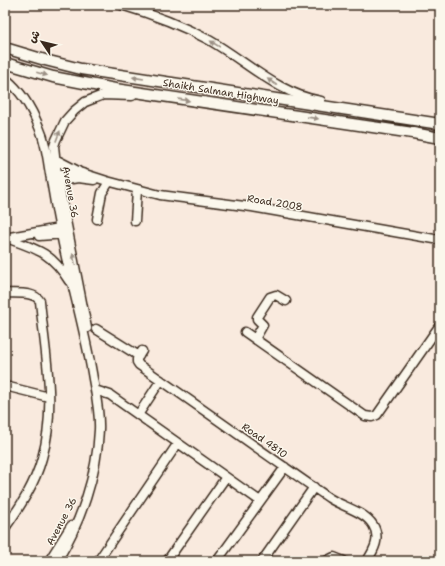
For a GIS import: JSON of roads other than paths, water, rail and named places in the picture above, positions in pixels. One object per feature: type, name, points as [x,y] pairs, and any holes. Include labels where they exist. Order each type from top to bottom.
[{"type":"main road","name":"Shaikh Salman Highway","points":[[5,48],[45,60],[95,71],[440,124]]},
{"type":"main road","name":"Shaikh Salman Highway","points":[[5,63],[53,77],[142,93],[440,138]]},
{"type":"street","points":[[121,5],[157,16],[193,32],[232,54],[277,85],[297,95],[310,99],[389,112],[417,120]]},
{"type":"street","name":"Avenue 36","points":[[5,78],[22,97],[39,126],[55,178],[73,286],[88,353],[99,415],[95,465],[88,490],[79,519],[69,542],[57,561]]},
{"type":"street","name":"Avenue 36","points":[[55,178],[54,146],[58,134],[66,121],[79,107],[104,95],[134,96],[142,93]]},
{"type":"street","points":[[55,159],[79,172]]},
{"type":"street","name":"Road 2008","points":[[55,178],[79,172],[108,182],[166,196],[252,208],[440,240]]},
{"type":"street","name":"Road 2008","points":[[55,178],[78,178],[108,182]]},
{"type":"street","points":[[97,219],[102,193],[108,182]]},
{"type":"street","points":[[135,221],[137,190]]},
{"type":"street","points":[[6,238],[64,231]]},
{"type":"street","name":"Avenue 36","points":[[64,231],[84,305],[88,329],[88,353]]},
{"type":"street","points":[[6,238],[35,248],[44,253],[54,261],[73,286]]},
{"type":"street","points":[[5,293],[33,295],[40,301],[49,397],[47,436],[42,459],[32,484],[8,518],[5,528]]},
{"type":"street","points":[[255,338],[263,327],[257,317],[270,297],[276,295],[286,301]]},
{"type":"street","points":[[246,332],[365,416],[372,417],[377,415],[440,325]]},
{"type":"street","name":"Road 4810","points":[[96,330],[140,353],[137,360],[138,364],[336,502],[365,516],[372,524],[377,539],[375,549],[367,561]]},
{"type":"street","points":[[138,415],[161,380]]},
{"type":"street","points":[[5,386],[49,397]]},
{"type":"street","points":[[95,390],[110,395],[260,501]]},
{"type":"street","points":[[98,561],[178,444]]},
{"type":"street","points":[[217,561],[285,466]]},
{"type":"street","points":[[167,561],[226,477]]},
{"type":"street","points":[[262,561],[314,487]]},
{"type":"street","name":"Avenue 36","points":[[49,561],[75,518],[88,490]]},
{"type":"street","points":[[326,561],[334,557],[344,561]]}]
